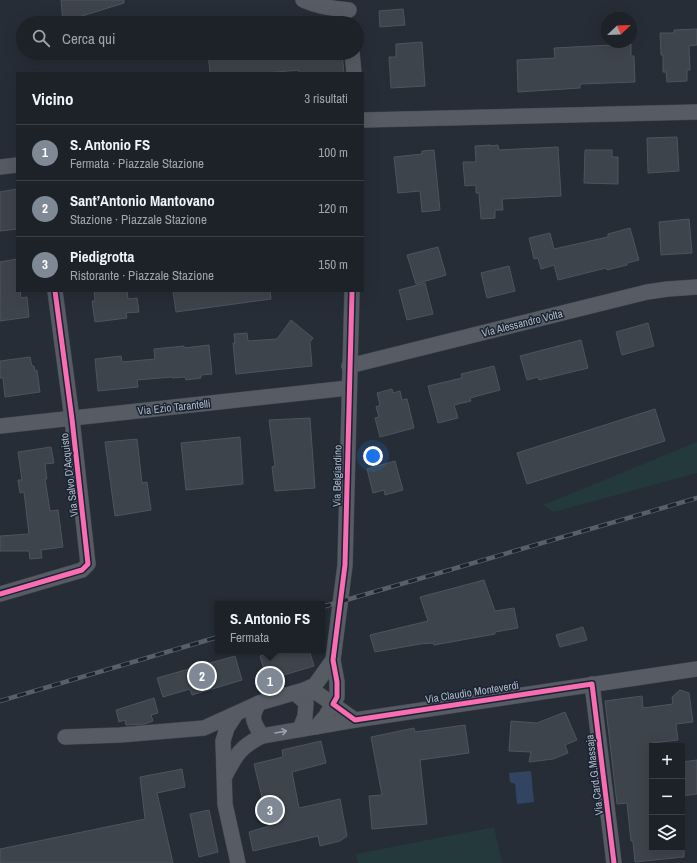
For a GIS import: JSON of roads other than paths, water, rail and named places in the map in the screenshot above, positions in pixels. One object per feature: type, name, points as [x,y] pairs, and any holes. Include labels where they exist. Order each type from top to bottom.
[{"type":"street","points":[[303,0],[324,7],[349,11]]},
{"type":"street","points":[[353,60],[354,72]]},
{"type":"street","points":[[364,120],[697,112]]},
{"type":"street","points":[[0,166],[16,165]]},
{"type":"street","name":"Via Alessandro Volta","points":[[349,366],[648,292],[668,288],[697,287]]},
{"type":"street","name":"Via Salvo D'Acquisto","points":[[0,594],[82,570],[88,564],[72,419],[55,292]]},
{"type":"street","name":"Via Belgiardino","points":[[333,660],[345,564],[348,388],[352,292]]},
{"type":"street","name":"Via Ezio Tarantelli","points":[[0,426],[348,388]]},
{"type":"street","points":[[66,737],[120,736],[204,728],[259,703],[295,693],[315,685],[333,660]]},
{"type":"street","points":[[316,727],[325,717],[337,697],[337,682],[333,660]]},
{"type":"street","name":"Via Claudio Monteverdi","points":[[300,729],[697,669]]},
{"type":"street","name":"Via Card.G.Massaja","points":[[592,684],[614,863]]},
{"type":"street","points":[[295,693],[317,693],[355,720]]},
{"type":"street","points":[[225,776],[236,754],[250,742],[262,736],[300,729],[305,716],[306,703],[295,693]]},
{"type":"street","points":[[259,703],[253,713],[254,723],[262,736]]},
{"type":"street","points":[[236,714],[227,728],[223,741],[225,804],[238,863]]},
{"type":"street","points":[[204,728],[232,747],[242,749]]},
{"type":"water","points":[[531,771],[534,802],[517,804],[515,784],[510,782],[509,773]]},
{"type":"railway","points":[[325,606],[697,498]]},
{"type":"railway","points":[[0,701],[215,638]]},
{"type":"place","name":"Sant’Antonio Mantovano","points":[[202,676]]},
{"type":"place","name":"S. Antonio FS","points":[[270,681]]},
{"type":"place","name":"Piedigrotta","points":[[270,810]]}]
